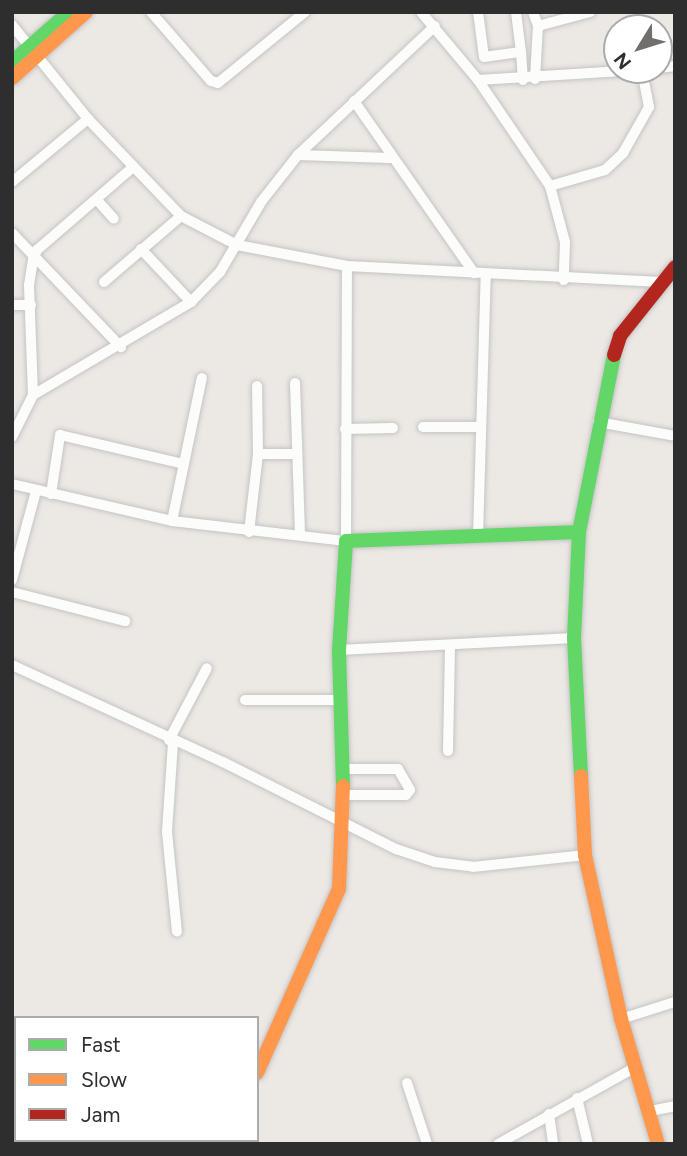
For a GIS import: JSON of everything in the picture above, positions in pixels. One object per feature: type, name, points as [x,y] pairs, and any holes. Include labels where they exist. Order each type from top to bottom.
[{"type":"street","points":[[12,78],[69,12]]},
{"type":"street","points":[[12,62],[32,52],[86,12]]},
{"type":"street","points":[[151,12],[211,81],[218,83],[304,12]]},
{"type":"street","points":[[421,12],[478,80],[550,186],[565,242],[564,279]]},
{"type":"street","points":[[478,12],[484,57],[521,52]]},
{"type":"street","points":[[516,12],[523,80]]},
{"type":"street","points":[[533,12],[538,26],[535,79]]},
{"type":"street","points":[[538,26],[590,12]]},
{"type":"street","points":[[12,25],[88,119],[132,168],[181,216],[237,245],[347,266],[660,282]]},
{"type":"street","points":[[33,394],[121,347],[191,302],[220,272],[261,202],[298,155],[435,26]]},
{"type":"street","points":[[478,80],[523,80],[603,73]]},
{"type":"street","points":[[550,186],[605,170],[623,153],[649,107],[643,84]]},
{"type":"street","points":[[354,101],[390,158],[474,273]]},
{"type":"street","points":[[12,183],[88,119]]},
{"type":"street","points":[[298,155],[390,158]]},
{"type":"street","points":[[12,437],[33,394],[31,304],[33,259],[37,250],[132,168]]},
{"type":"street","points":[[97,200],[114,219]]},
{"type":"street","points":[[104,282],[181,216]]},
{"type":"street","points":[[12,233],[33,259],[121,347]]},
{"type":"street","points":[[141,249],[191,302]]},
{"type":"street","points":[[259,1069],[340,889],[344,795],[339,650],[346,541],[347,266]]},
{"type":"street","points":[[658,1144],[621,1020],[585,855],[574,638],[579,533],[598,422],[620,336],[660,282],[675,267]]},
{"type":"street","points":[[478,536],[486,274]]},
{"type":"street","points":[[12,305],[31,304]]},
{"type":"street","points":[[172,521],[202,378]]},
{"type":"street","points":[[295,383],[295,454],[300,535]]},
{"type":"street","points":[[248,532],[258,454],[257,386]]},
{"type":"street","points":[[598,422],[675,436]]},
{"type":"street","points":[[423,427],[481,427]]},
{"type":"street","points":[[345,429],[393,428]]},
{"type":"street","points":[[51,494],[60,435],[184,464]]},
{"type":"street","points":[[258,454],[295,454]]},
{"type":"street","points":[[12,484],[172,521],[248,532],[346,541],[579,533]]},
{"type":"street","points":[[12,580],[36,491]]},
{"type":"street","points":[[12,592],[125,621]]},
{"type":"street","points":[[339,650],[574,638]]},
{"type":"street","points":[[448,751],[450,645]]},
{"type":"street","points":[[12,665],[344,821],[397,849],[435,862],[473,867],[585,855]]},
{"type":"street","points":[[177,932],[167,832],[171,741],[207,668]]},
{"type":"street","points":[[245,700],[340,700]]},
{"type":"street","points":[[342,769],[398,769],[410,790],[406,795],[344,795]]},
{"type":"street","points":[[621,1020],[675,1002]]},
{"type":"street","points":[[498,1144],[634,1069]]},
{"type":"street","points":[[407,1083],[427,1144]]},
{"type":"street","points":[[578,1098],[588,1144]]},
{"type":"street","points":[[650,1111],[675,1106]]},
{"type":"street","points":[[549,1114],[553,1144]]},
{"type":"shaded area","points":[[176,1142],[178,1144],[66,1144]]},
{"type":"traffic: fast","points":[[12,62],[69,12]]},
{"type":"traffic: fast","points":[[581,776],[574,638],[579,532],[614,355]]},
{"type":"traffic: fast","points":[[343,786],[339,650],[346,541],[579,532]]},
{"type":"traffic: slow","points":[[12,78],[86,12]]},
{"type":"traffic: slow","points":[[581,776],[585,855],[621,1019],[658,1144]]},
{"type":"traffic: slow","points":[[259,1069],[339,889],[343,786]]},
{"type":"traffic: jam","points":[[614,355],[620,336],[675,267]]}]
